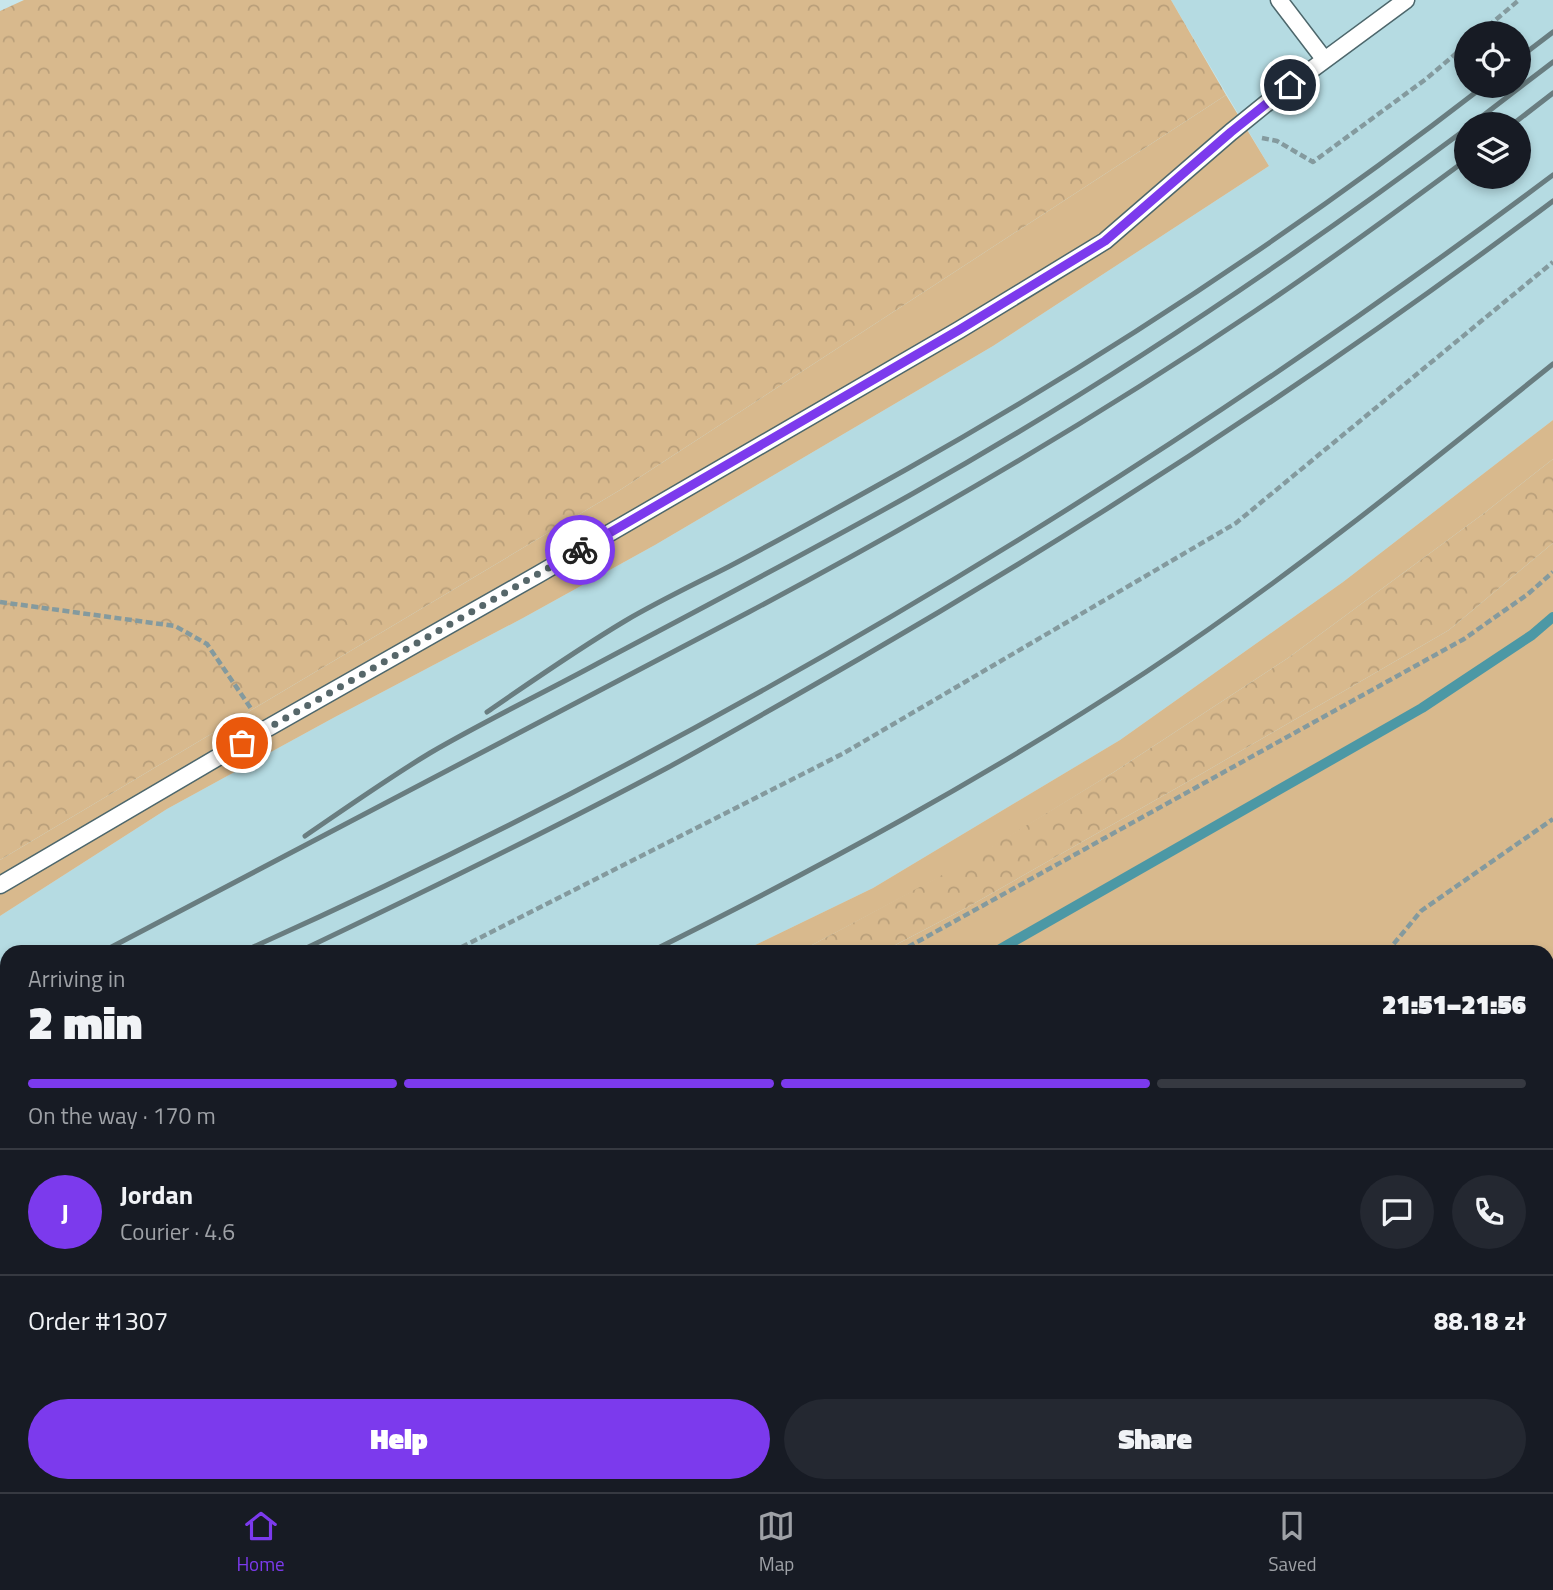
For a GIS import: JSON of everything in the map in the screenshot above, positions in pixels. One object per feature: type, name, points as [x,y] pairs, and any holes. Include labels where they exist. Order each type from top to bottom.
[{"type":"lane","points":[[1279,0],[1324,59]]},
{"type":"lane","points":[[0,885],[959,330],[1105,241],[1231,132],[1324,59],[1406,0]]},
{"type":"path","points":[[1494,21],[1519,0]]},
{"type":"path","points":[[1231,132],[1277,141],[1314,162],[1454,55]]},
{"type":"path","points":[[466,945],[844,753],[1236,523],[1553,262]]},
{"type":"path","points":[[912,945],[1464,639],[1528,594],[1553,572]]},
{"type":"path","points":[[0,602],[175,626],[207,644],[266,729]]},
{"type":"path","points":[[1393,945],[1421,911],[1553,819]]},
{"type":"shaded area","points":[[1171,0],[1553,0],[1553,420],[1343,582],[1120,740],[873,888],[755,945],[0,945],[0,916],[167,809],[655,545],[993,346],[1269,166]]},
{"type":"green space","points":[[24,0],[1171,0],[1226,95],[620,490],[0,860],[0,11]]},
{"type":"green space","points":[[1226,95],[1269,166],[993,346],[655,545],[167,809],[0,916],[0,860],[620,490]]},
{"type":"green space","points":[[1553,420],[1553,459],[1288,658],[1114,772],[968,862],[812,945],[755,945],[873,888],[1120,740],[1343,582]]},
{"type":"green space","points":[[1553,459],[1553,543],[1449,630],[966,908],[895,945],[812,945],[968,861],[1114,772],[1288,658]]},
{"type":"green space","points":[[1553,543],[1553,945],[895,945],[966,908],[1449,630]]},
{"type":"waterway","points":[[1007,945],[1422,708],[1532,635],[1553,617]]},
{"type":"railway","points":[[1531,49],[1553,32]]},
{"type":"railway","points":[[1488,112],[1553,62]]},
{"type":"railway","points":[[1528,112],[1553,93]]},
{"type":"railway","points":[[487,712],[625,621],[907,469],[1056,381],[1274,239],[1468,98]]},
{"type":"railway","points":[[305,836],[430,753],[833,538],[1056,410],[1264,274],[1454,138]]},
{"type":"railway","points":[[115,945],[749,612],[942,505],[1194,352],[1362,237],[1454,169]]},
{"type":"railway","points":[[257,945],[415,871],[586,786],[754,695],[919,600],[1082,500],[1242,396],[1553,175]]},
{"type":"railway","points":[[312,945],[667,768],[949,606],[1126,497],[1299,383],[1553,201]]},
{"type":"railway","points":[[664,945],[903,820],[1146,672],[1302,561],[1553,364]]},
{"type":"way so far","points":[[242,743],[580,550]]},
{"type":"route","points":[[580,550],[959,330],[1105,241],[1231,132],[1290,85]]}]
